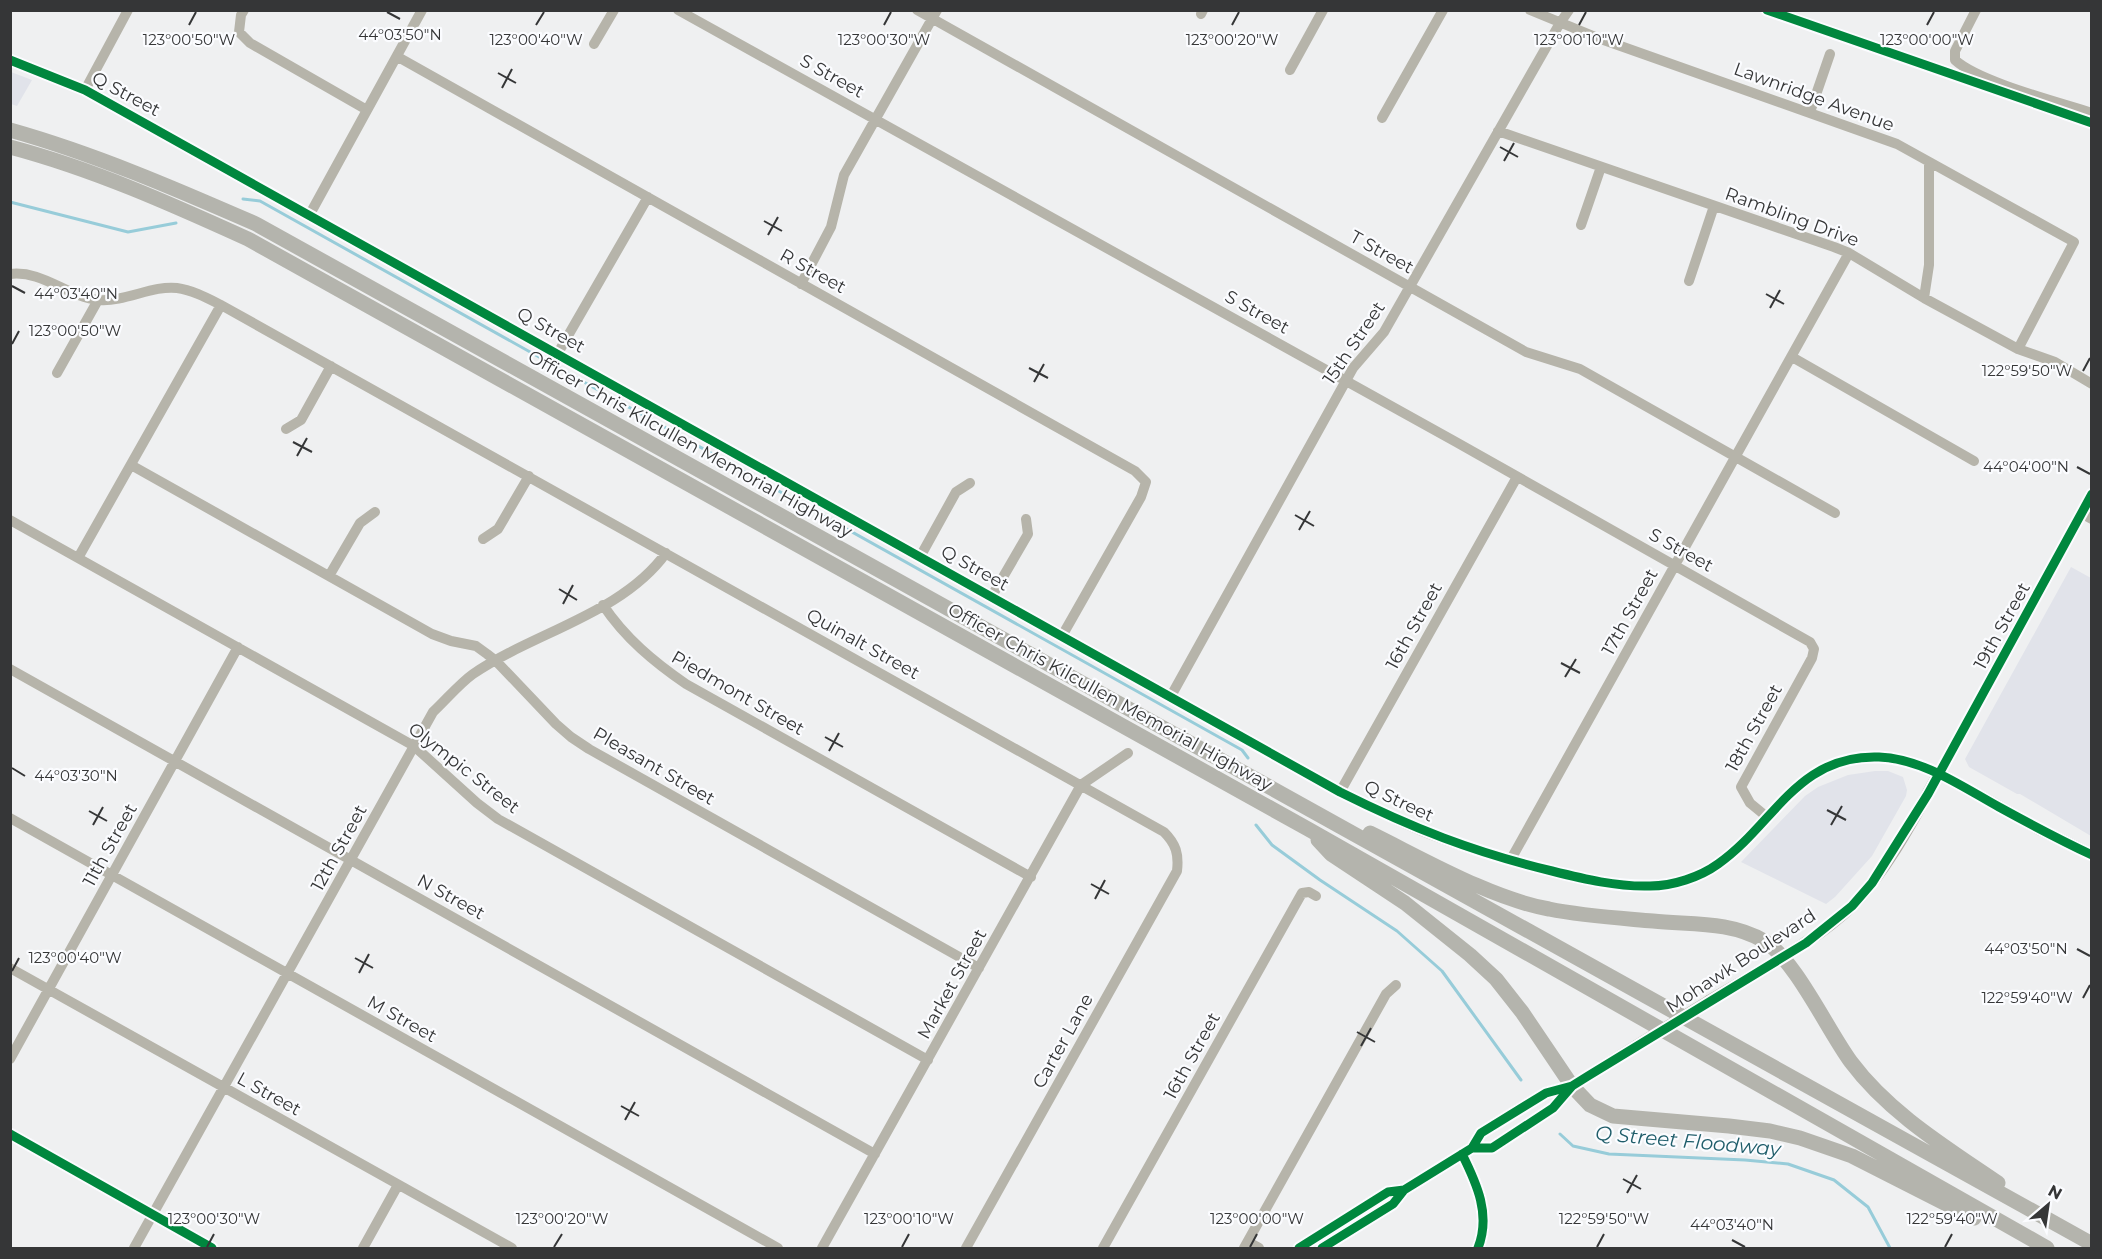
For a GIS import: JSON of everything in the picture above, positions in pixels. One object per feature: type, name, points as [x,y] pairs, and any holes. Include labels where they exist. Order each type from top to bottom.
[{"type":"highway","name":"Officer Chris Kilcullen Memorial Highway","points":[[10,130],[99,159],[179,190],[256,224],[2087,1242]]},
{"type":"highway","name":"Officer Chris Kilcullen Memorial Highway","points":[[10,147],[78,168],[161,200],[248,239],[1308,829],[2047,1248]]},
{"type":"highway","points":[[1329,821],[1354,825],[1460,877],[1506,896],[1548,909],[1654,921],[1711,924],[1744,931],[1766,942],[1783,956],[1852,1063],[1884,1099],[1945,1146],[2087,1242]]},
{"type":"highway","points":[[1308,829],[1331,854],[1405,903],[1496,979],[1522,1012],[1572,1086],[1590,1106],[1613,1116],[1770,1131],[1820,1144],[1861,1161],[2035,1248]]},
{"type":"main road","points":[[1939,774],[2091,855]]},
{"type":"main road","name":"Mohawk Boulevard","points":[[1322,1248],[1393,1204],[1404,1190],[1467,1151],[1481,1133],[1546,1093],[1572,1086],[1806,943],[1852,906],[1872,883],[1939,774]]},
{"type":"main road","name":"Mohawk Boulevard","points":[[1467,1151],[1492,1148],[1553,1108],[1572,1086]]},
{"type":"main road","points":[[10,1134],[212,1248]]},
{"type":"main road","points":[[1467,1151],[1481,1198],[1484,1224],[1478,1248]]},
{"type":"main road","name":"Mohawk Boulevard","points":[[1299,1248],[1388,1192],[1404,1190]]},
{"type":"street","points":[[85,90],[128,10]]},
{"type":"street","points":[[244,10],[241,15],[239,32],[250,43],[367,110]]},
{"type":"street","points":[[310,214],[422,10]]},
{"type":"street","points":[[594,44],[614,10]]},
{"type":"street","name":"S Street","points":[[678,10],[1675,565],[1810,642],[1814,649]]},
{"type":"street","name":"T Street","points":[[917,10],[935,15],[1526,352],[1580,369],[1835,513]]},
{"type":"street","points":[[1290,70],[1323,10]]},
{"type":"street","points":[[1382,118],[1443,10]]},
{"type":"street","name":"Lawnridge Avenue","points":[[1530,10],[1598,38],[1898,144],[2074,242],[2018,349]]},
{"type":"street","name":"15th Street","points":[[1171,696],[1353,368],[1384,332],[1560,22],[1569,10]]},
{"type":"street","points":[[1976,10],[1955,51],[1955,60],[1961,66],[1998,82],[2091,113]]},
{"type":"street","points":[[801,284],[831,227],[844,175],[935,15]]},
{"type":"street","points":[[1810,112],[1830,54]]},
{"type":"street","name":"R Street","points":[[398,57],[1136,471],[1146,483],[1141,497],[1062,636]]},
{"type":"street","name":"Q Street","points":[[10,60],[85,90],[1340,792],[1421,831],[1470,849],[1573,877],[1623,885],[1652,886],[1679,882],[1700,875],[1718,865],[1734,852],[1786,795],[1804,780],[1822,770],[1848,760],[1876,757],[1893,758],[1916,764],[1939,774]]},
{"type":"street","name":"Rambling Drive","points":[[1498,131],[1849,253],[1924,298],[2018,349],[2055,362],[2091,384]]},
{"type":"street","points":[[1924,298],[1929,265],[1929,162]]},
{"type":"street","points":[[1581,225],[1601,167]]},
{"type":"street","points":[[558,353],[648,197]]},
{"type":"street","points":[[1689,281],[1714,206]]},
{"type":"street","name":"17th Street","points":[[1510,861],[1849,253]]},
{"type":"street","name":"Quinalt Street","points":[[10,274],[34,275],[76,294],[98,300],[119,299],[176,288],[198,294],[221,305],[1164,832],[1176,847]]},
{"type":"street","points":[[57,373],[98,300]]},
{"type":"street","points":[[78,558],[221,305]]},
{"type":"street","points":[[1792,357],[1974,461]]},
{"type":"street","points":[[286,429],[301,420],[331,366]]},
{"type":"street","name":"Pleasant Street","points":[[131,465],[432,634],[476,646],[496,661],[571,737],[979,968]]},
{"type":"street","points":[[483,539],[498,529],[528,476]]},
{"type":"street","name":"16th Street","points":[[1340,792],[1517,477]]},
{"type":"street","name":"Q Street","points":[[920,557],[956,492],[970,483]]},
{"type":"street","name":"19th Street","points":[[1939,774],[2053,568],[2091,494]]},
{"type":"street","points":[[330,576],[360,523],[375,512]]},
{"type":"street","points":[[2081,513],[2091,519]]},
{"type":"street","name":"Q Street","points":[[992,596],[1028,534],[1026,519]]},
{"type":"street","name":"Olympic Street","points":[[10,520],[414,746],[498,819],[928,1060]]},
{"type":"street","name":"12th Street","points":[[134,1248],[433,712],[472,675],[603,605],[643,580],[655,570],[666,553]]},
{"type":"street","name":"Piedmont Street","points":[[603,605],[635,644],[658,665],[686,684],[1031,877]]},
{"type":"street","name":"11th Street","points":[[10,1059],[238,648]]},
{"type":"street","name":"18th Street","points":[[1767,818],[1750,803],[1741,787],[1800,681],[1814,649]]},
{"type":"street","name":"N Street","points":[[10,669],[875,1154]]},
{"type":"street","name":"Market Street","points":[[822,1248],[1081,785],[1128,753]]},
{"type":"street","name":"M Street","points":[[10,818],[778,1248]]},
{"type":"street","name":"Carter Lane","points":[[966,1248],[1177,871],[1176,847]]},
{"type":"street","name":"16th Street","points":[[1103,1248],[1302,893],[1309,892],[1316,896]]},
{"type":"street","name":"L Street","points":[[10,968],[512,1248]]},
{"type":"street","points":[[1259,1248],[1246,1245],[1386,994],[1396,985]]},
{"type":"street","points":[[363,1248],[398,1185]]},
{"type":"shaded area","points":[[11,72],[32,80],[17,106],[11,104]]},
{"type":"shaded area","points":[[2071,567],[2091,578],[2091,836],[1969,767],[1965,759]]},
{"type":"shaded area","points":[[1888,771],[1903,777],[1907,790],[1906,796],[1872,856],[1826,904],[1741,862],[1805,796],[1818,787],[1848,775]]},
{"type":"waterway","name":"Q Street Floodway","points":[[243,199],[260,201],[1242,750],[1248,758]]},
{"type":"waterway","name":"Q Street Floodway","points":[[10,202],[128,232],[176,223]]},
{"type":"waterway","name":"Q Street Floodway","points":[[1256,825],[1272,845],[1397,931],[1442,971],[1521,1080]]},
{"type":"waterway","name":"Q Street Floodway","points":[[1560,1134],[1573,1146],[1609,1154],[1788,1164],[1834,1180],[1868,1207],[1890,1248]]},
{"type":"cycle path","points":[[1767,10],[2092,123]]},
{"type":"cycle path","points":[[10,60],[85,90],[1340,792],[1443,838],[1523,864],[1588,880],[1613,884],[1659,886],[1695,877],[1711,869],[1738,848],[1807,779],[1827,767],[1851,759],[1879,757],[1926,768],[2092,855]]},
{"type":"cycle path","points":[[1322,1248],[1393,1204],[1404,1190],[1472,1148],[1481,1133],[1546,1093],[1572,1086],[1806,943],[1852,906],[1872,883],[1928,794],[2092,494]]},
{"type":"cycle path","points":[[1472,1148],[1492,1148],[1553,1108],[1572,1086]]},
{"type":"cycle path","points":[[10,1134],[212,1248]]},
{"type":"cycle path","points":[[1462,1154],[1477,1188],[1483,1212],[1482,1236],[1478,1248]]},
{"type":"cycle path","points":[[1299,1248],[1388,1192],[1404,1190]]}]
